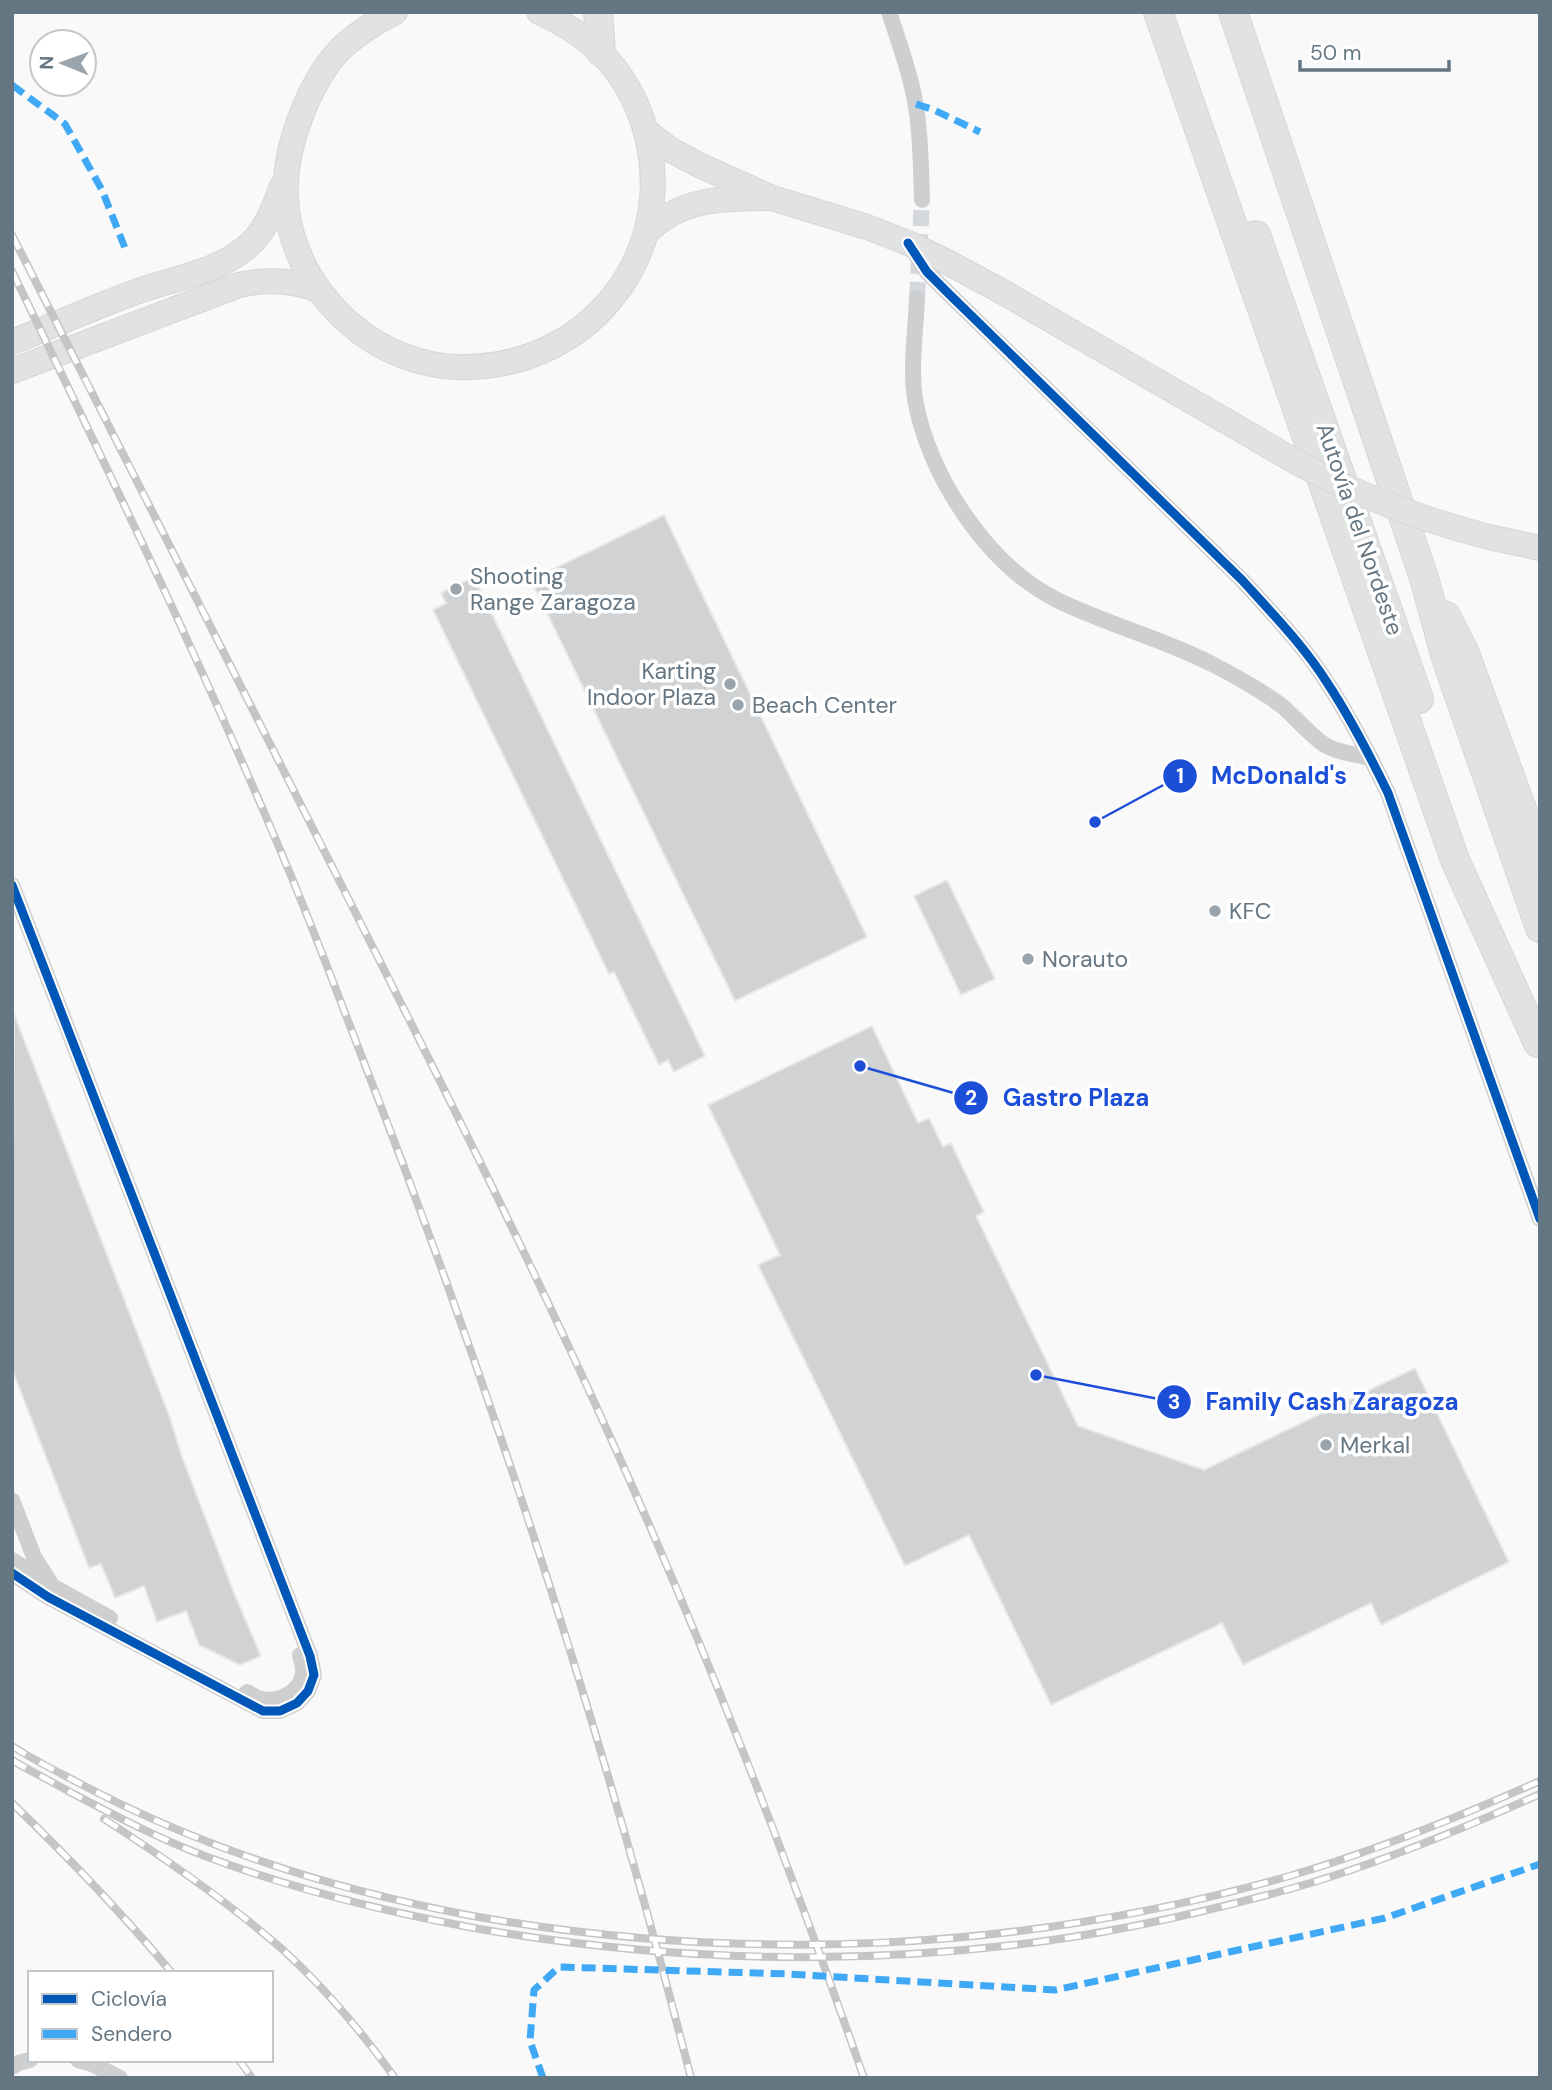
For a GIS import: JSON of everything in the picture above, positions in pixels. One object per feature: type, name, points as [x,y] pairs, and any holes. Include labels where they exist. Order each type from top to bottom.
[{"type":"highway","points":[[598,12],[601,52]]},
{"type":"highway","points":[[1158,12],[1455,860],[1539,1046]]},
{"type":"highway","name":"Autovía del Nordeste","points":[[1176,12],[1303,365],[1539,1046]]},
{"type":"highway","name":"Autovía del Nordeste","points":[[1233,12],[1424,578],[1446,658],[1540,928]]},
{"type":"highway","points":[[1424,578],[1464,651],[1540,858]]},
{"type":"main road","points":[[12,342],[133,293],[205,269],[243,250],[268,222],[286,172],[294,138],[325,68],[345,45],[372,24],[395,12]]},
{"type":"main road","points":[[286,172],[285,203],[291,234],[302,263],[318,290],[336,312],[380,345],[405,357],[459,368],[514,362],[568,339],[592,321],[612,300],[633,268],[647,232],[653,199],[653,164],[639,109],[616,70],[601,52],[559,21],[539,12]]},
{"type":"main road","points":[[646,131],[671,150],[699,165],[772,198],[854,222],[908,243],[1001,291],[1283,455],[1363,496],[1413,516],[1540,548]]},
{"type":"main road","points":[[647,232],[666,215],[695,204],[743,198],[772,198]]},
{"type":"main road","points":[[12,370],[239,285],[257,281],[281,282],[318,290]]},
{"type":"street","points":[[889,12],[916,104],[922,200]]},
{"type":"street","points":[[908,243],[928,272],[947,292],[1242,580],[1286,629],[1327,682],[1388,793],[1540,1219]]},
{"type":"street","points":[[917,298],[915,396],[923,433],[934,464],[953,498],[978,533],[1019,576],[1094,617],[1182,649],[1213,664],[1279,704],[1326,746],[1371,758]]},
{"type":"street","points":[[12,885],[310,1656],[314,1675],[308,1691],[297,1703],[280,1711],[263,1711],[48,1597],[12,1573]]},
{"type":"street","points":[[12,912],[300,1657],[303,1672],[299,1684],[290,1694],[276,1700],[260,1699],[54,1587],[12,1559],[22,1549],[12,1500]]},
{"type":"street","points":[[18,1524],[34,1557],[54,1587]]},
{"type":"street","points":[[12,2067],[28,2060]]},
{"type":"street","points":[[85,2062],[120,2078]]},
{"type":"building","points":[[664,515],[867,937],[735,1001],[531,580]]},
{"type":"building","points":[[474,577],[705,1056],[674,1072],[668,1060],[659,1065],[614,972],[609,974],[433,610],[446,603],[441,593]]},
{"type":"building","points":[[947,880],[995,979],[961,995],[914,896]]},
{"type":"building","points":[[14,1014],[170,1418],[234,1593],[261,1656],[240,1665],[199,1645],[186,1611],[157,1622],[144,1586],[115,1598],[101,1564],[89,1568],[12,1369]]},
{"type":"building","points":[[872,1026],[918,1123],[929,1118],[943,1147],[951,1143],[984,1212],[976,1216],[1078,1426],[1204,1470],[1415,1368],[1509,1562],[1381,1625],[1371,1603],[1243,1665],[1222,1623],[1051,1705],[969,1535],[905,1566],[758,1265],[780,1255],[708,1105]]},
{"type":"tunnel","points":[[917,298],[922,200]]},
{"type":"railway","points":[[12,235],[420,1041],[525,1254],[592,1398],[658,1545],[721,1696],[809,1924],[864,2078]]},
{"type":"railway","points":[[12,271],[155,570],[257,795],[408,1178],[499,1432],[582,1688],[657,1947],[691,2078]]},
{"type":"railway","points":[[12,1746],[75,1781],[170,1827],[319,1880],[473,1916],[575,1931],[677,1941],[780,1945],[882,1943],[984,1935],[1086,1921],[1186,1902],[1286,1877],[1351,1857],[1540,1781]]},
{"type":"railway","points":[[12,1760],[118,1817],[187,1849],[271,1879],[338,1898],[474,1928],[541,1938],[608,1947],[743,1956],[878,1956],[946,1952],[1047,1941],[1151,1923],[1319,1881],[1447,1834],[1540,1794]]},
{"type":"railway","points":[[12,1803],[94,1886],[170,1971]]},
{"type":"railway","points":[[104,1819],[196,1881],[282,1949],[342,2010],[395,2078]]},
{"type":"railway","points":[[240,2062],[252,2078]]},
{"type":"marked path","points":[[12,85],[65,124],[102,190],[125,248]]},
{"type":"marked path","points":[[916,104],[980,132]]},
{"type":"marked path","points":[[543,2078],[530,2041],[534,1990],[559,1967],[789,1974],[1055,1990],[1385,1918],[1540,1864]]},
{"type":"cycle path","points":[[908,243],[927,272],[1242,580],[1319,670],[1345,711],[1388,793],[1540,1219]]},
{"type":"cycle path","points":[[12,885],[310,1656],[314,1675],[308,1691],[297,1703],[280,1711],[263,1711],[48,1597],[12,1573]]},
{"type":"place","name":"Shooting Range Zaragoza","points":[[456,589]]},
{"type":"place","name":"Karting Indoor Plaza","points":[[730,684]]},
{"type":"place","name":"Beach Center","points":[[738,705]]},
{"type":"place","name":"McDonald's","points":[[1095,822]]},
{"type":"place","name":"KFC","points":[[1215,911]]},
{"type":"place","name":"Norauto","points":[[1028,959]]},
{"type":"place","name":"Gastro Plaza","points":[[860,1066]]},
{"type":"place","name":"Family Cash Zaragoza","points":[[1036,1375]]},
{"type":"place","name":"Merkal","points":[[1326,1445]]}]
